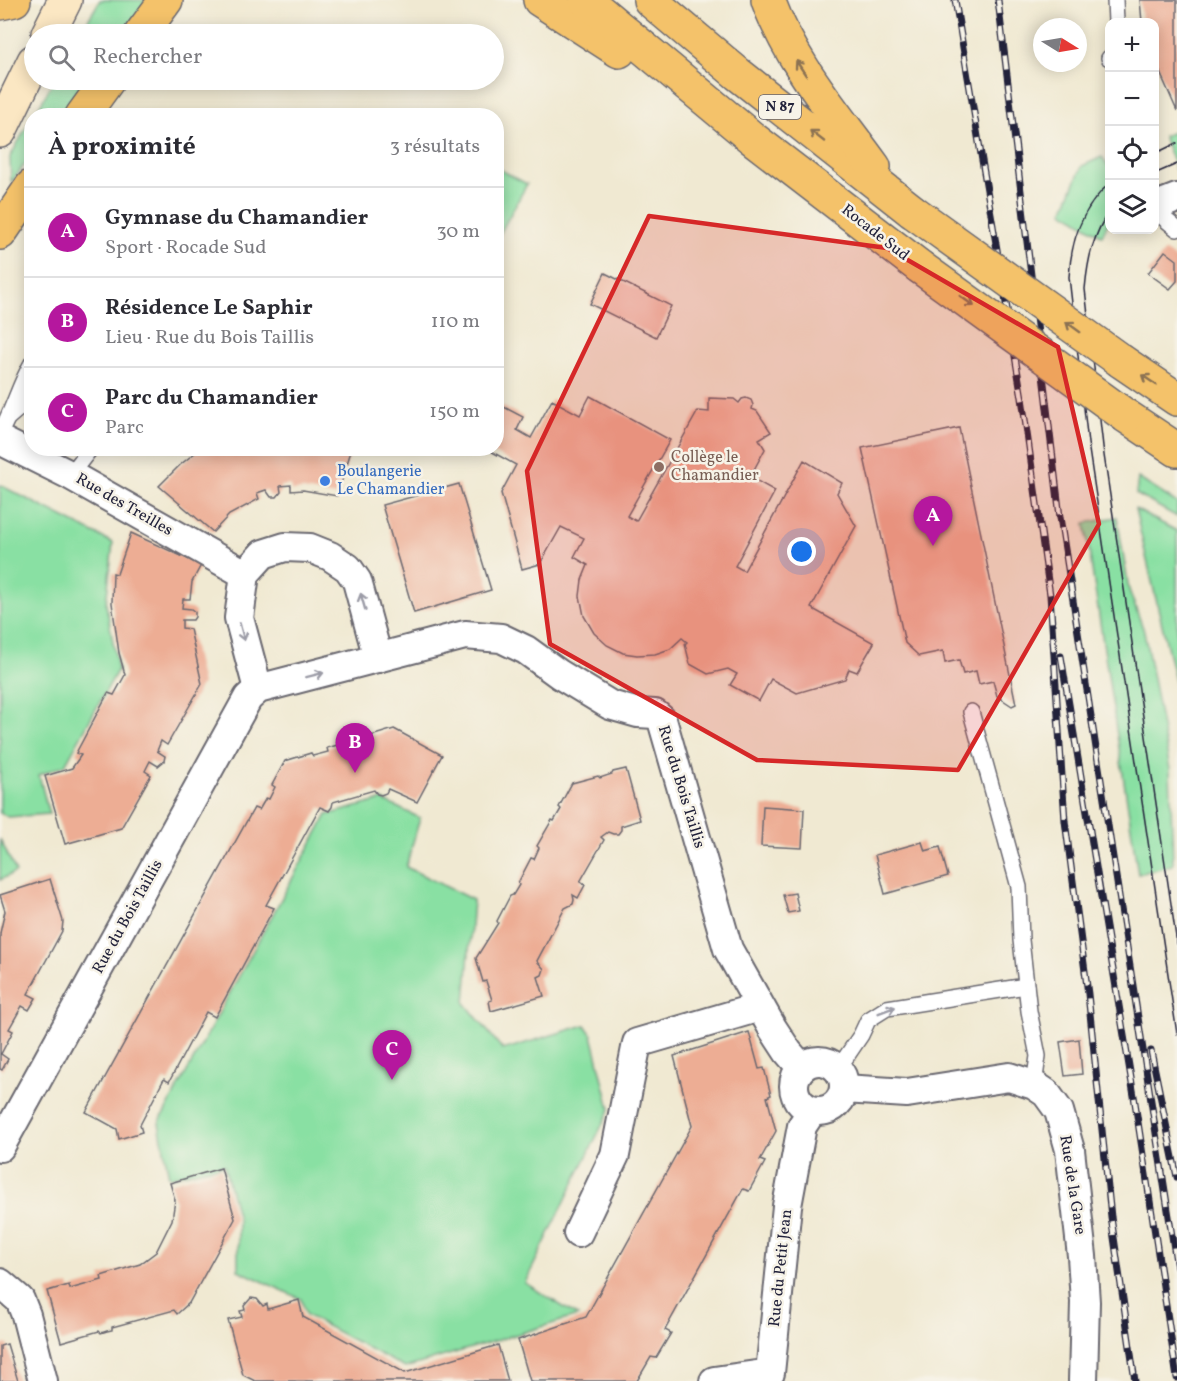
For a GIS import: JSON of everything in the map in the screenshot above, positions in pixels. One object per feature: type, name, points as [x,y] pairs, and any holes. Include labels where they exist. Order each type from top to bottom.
[{"type":"highway","points":[[148,24],[166,0]]},
{"type":"highway","points":[[540,0],[752,138]]},
{"type":"highway","name":"Rocade Sud","points":[[586,0],[752,138],[920,267],[1126,416],[1177,450]]},
{"type":"highway","name":"N 87","points":[[650,0],[738,74],[905,205],[1177,399]]},
{"type":"highway","points":[[768,0],[783,37],[796,60],[905,205]]},
{"type":"highway","points":[[88,108],[101,90]]},
{"type":"highway","points":[[0,233],[24,198]]},
{"type":"main road","points":[[53,24],[64,0]]},
{"type":"main road","points":[[0,131],[24,82]]},
{"type":"street","points":[[1159,206],[1177,198]]},
{"type":"street","name":"Rue des Treilles","points":[[4,429],[24,443]]},
{"type":"street","name":"Rue des Treilles","points":[[43,456],[70,475],[245,574]]},
{"type":"street","points":[[258,689],[239,618],[245,574],[263,554],[285,547],[310,548],[330,556],[348,568],[357,581],[378,658]]},
{"type":"street","name":"Rue du Bois Taillis","points":[[0,1146],[248,699],[258,689],[465,635],[501,638],[526,650],[559,674],[610,705],[638,713],[655,714],[662,720],[728,949],[760,1007],[801,1067]]},
{"type":"street","points":[[578,1233],[615,1155],[637,1043],[760,1007]]},
{"type":"street","points":[[820,1060],[830,1063],[841,1079],[841,1099],[833,1107],[823,1112],[812,1111],[802,1106],[795,1098],[793,1087],[795,1076],[801,1067],[810,1061],[820,1060]]},
{"type":"street","name":"Rue de la Gare","points":[[841,1079],[907,1093],[1009,1077],[1034,1085],[1047,1093],[1059,1111],[1070,1150],[1085,1302],[1083,1381]]},
{"type":"street","name":"Rue du Petit Jean","points":[[714,1381],[769,1377],[787,1206],[796,1148],[802,1126],[812,1111]]},
{"type":"street","points":[[0,1283],[20,1300],[43,1381]]},
{"type":"lane","points":[[1115,0],[1116,18]]},
{"type":"lane","points":[[1159,212],[1177,229]]},
{"type":"lane","points":[[4,429],[24,377]]},
{"type":"lane","points":[[0,433],[24,406]]},
{"type":"lane","points":[[70,475],[85,456]]},
{"type":"lane","points":[[971,712],[1019,887],[1026,986],[1038,1056],[1034,1085]]},
{"type":"lane","points":[[841,1079],[868,1020],[887,1008],[1026,986]]},
{"type":"highlighted area","points":[[649,216],[887,248],[1058,347],[1099,524],[958,770],[757,760],[550,644],[527,471]]},
{"type":"green space","points":[[100,0],[150,0],[131,24],[86,24]]},
{"type":"green space","points":[[48,90],[81,90],[67,108],[38,108]]},
{"type":"green space","points":[[1177,131],[1177,173],[1163,136]]},
{"type":"green space","points":[[24,132],[24,165],[11,183],[10,157]]},
{"type":"green space","points":[[1102,157],[1105,162],[1105,230],[1102,236],[1063,211],[1082,166]]},
{"type":"green space","points":[[504,172],[527,184],[504,226]]},
{"type":"green space","points":[[1138,478],[1177,503],[1177,517],[1136,494]]},
{"type":"green space","points":[[0,485],[113,543],[106,604],[118,669],[65,765],[39,775],[49,814],[8,817],[0,813]]},
{"type":"green space","points":[[1135,509],[1177,531],[1177,689]]},
{"type":"green space","points":[[1117,517],[1129,590],[1144,631],[1170,769],[1173,865],[1138,874],[1085,523]]},
{"type":"green space","points":[[382,800],[420,818],[406,867],[473,900],[465,1003],[503,1050],[585,1025],[592,1035],[610,1109],[525,1283],[578,1316],[405,1368],[306,1315],[301,1299],[238,1270],[238,1219],[224,1165],[169,1177],[159,1123],[327,815]]},
{"type":"green space","points":[[0,839],[16,872],[0,880]]},
{"type":"building","points":[[1140,0],[1177,0],[1177,111],[1159,70],[1159,18],[1142,18]]},
{"type":"building","points":[[1165,251],[1177,260],[1177,281],[1170,289],[1148,273]]},
{"type":"building","points":[[605,273],[671,306],[656,337],[590,304]]},
{"type":"building","points":[[590,396],[670,440],[627,516],[636,521],[698,411],[709,412],[709,398],[734,399],[739,403],[746,398],[751,400],[752,409],[757,411],[771,432],[759,439],[765,449],[750,477],[775,491],[735,566],[744,571],[804,460],[842,483],[837,493],[856,526],[811,608],[874,643],[857,672],[849,669],[845,679],[797,693],[771,679],[759,701],[730,685],[737,674],[728,669],[708,674],[690,664],[685,644],[687,642],[682,638],[670,649],[655,654],[637,655],[623,653],[607,645],[594,633],[584,616],[580,596],[582,580],[588,565],[574,557],[584,538],[561,527],[540,564],[522,569],[501,493],[516,465],[500,456],[504,456],[504,407],[523,417],[517,430],[531,438],[552,400],[580,415]]},
{"type":"building","points":[[959,428],[1016,704],[1012,706],[997,696],[993,681],[979,684],[976,671],[963,674],[959,660],[945,663],[943,651],[919,656],[905,643],[862,448]]},
{"type":"building","points":[[191,456],[350,456],[337,496],[303,490],[291,491],[291,485],[280,486],[281,492],[277,497],[271,497],[266,490],[257,493],[259,499],[229,515],[213,532],[159,486]]},
{"type":"building","points":[[459,484],[491,590],[414,613],[382,505]]},
{"type":"building","points":[[131,533],[201,565],[192,582],[190,599],[183,599],[182,608],[191,609],[195,612],[195,617],[193,620],[182,620],[182,628],[190,629],[202,684],[167,745],[161,741],[157,751],[165,756],[164,761],[158,766],[150,761],[145,771],[151,775],[121,828],[65,844],[45,776],[72,768],[81,755],[76,753],[108,693],[114,695],[125,675],[119,653],[112,603],[113,573],[117,574]]},
{"type":"building","points":[[394,729],[442,755],[417,802],[388,789],[381,795],[374,790],[333,802],[329,811],[320,807],[266,905],[274,908],[215,1017],[206,1012],[169,1082],[164,1079],[140,1125],[142,1132],[119,1139],[117,1129],[86,1112],[254,808],[259,810],[266,798],[269,799],[275,787],[272,785],[285,761],[311,753],[313,756],[328,752],[327,748],[355,740],[356,744],[372,740],[371,736]]},
{"type":"building","points":[[626,769],[640,820],[621,826],[618,834],[608,832],[601,837],[604,840],[580,882],[585,885],[578,898],[573,895],[573,904],[565,908],[537,961],[544,969],[542,975],[538,977],[544,996],[491,1011],[489,1001],[492,1000],[486,981],[483,982],[476,958],[498,923],[510,896],[519,885],[531,858],[534,859],[539,848],[537,846],[561,809],[559,807],[572,783],[598,776],[600,778]]},
{"type":"building","points":[[763,806],[804,809],[802,848],[761,846]]},
{"type":"building","points":[[922,842],[925,851],[940,847],[948,876],[885,894],[875,855]]},
{"type":"building","points":[[50,879],[63,921],[62,931],[28,994],[36,998],[29,1010],[22,1006],[9,1029],[13,1031],[1,1054],[8,1059],[2,1070],[0,1069],[0,933],[5,911],[0,895]]},
{"type":"building","points":[[795,893],[799,911],[788,913],[783,895]]},
{"type":"building","points":[[749,1032],[759,1069],[764,1068],[771,1095],[767,1097],[776,1131],[760,1160],[765,1162],[749,1191],[743,1189],[665,1330],[671,1333],[656,1358],[651,1357],[637,1381],[530,1381],[518,1340],[586,1317],[692,1126],[674,1056]]},
{"type":"building","points":[[1079,1039],[1082,1074],[1065,1076],[1060,1042]]},
{"type":"building","points":[[221,1168],[235,1219],[189,1303],[177,1314],[174,1310],[112,1327],[112,1330],[101,1333],[99,1331],[61,1342],[47,1291],[69,1285],[70,1289],[102,1280],[101,1276],[140,1264],[156,1252],[172,1220],[175,1200],[170,1183]]},
{"type":"building","points":[[251,1298],[257,1299],[263,1306],[267,1304],[268,1309],[299,1300],[303,1317],[405,1373],[498,1345],[508,1381],[255,1381],[243,1375],[228,1320],[242,1317],[240,1311],[245,1310],[244,1306]]},
{"type":"building","points":[[7,1344],[18,1381],[0,1381],[0,1346]]},
{"type":"tram line","points":[[1159,152],[1177,143]]},
{"type":"tram line","points":[[1159,172],[1177,164]]},
{"type":"tram line","points":[[1105,188],[1092,203],[1079,226],[1072,251],[1069,277],[1088,443],[1177,1034]]},
{"type":"tram line","points":[[1105,218],[1092,247],[1085,289],[1104,455],[1177,944]]},
{"type":"railway","points":[[955,0],[1022,398],[1050,595],[1065,821],[1088,994],[1111,1217],[1135,1381]]},
{"type":"railway","points":[[998,0],[1060,517],[1177,1268]]},
{"type":"railway","points":[[1061,656],[1134,1096],[1177,1378]]},
{"type":"railway","points":[[1151,1051],[1177,1177]]},
{"type":"place","name":"Collège le Chamandier","points":[[659,467]]},
{"type":"place","name":"Boulangerie Le Chamandier","points":[[325,481]]},
{"type":"place","name":"Gymnase du Chamandier","points":[[933,546]]},
{"type":"place","name":"Résidence Le Saphir","points":[[355,773]]},
{"type":"place","name":"Parc du Chamandier","points":[[392,1080]]}]
